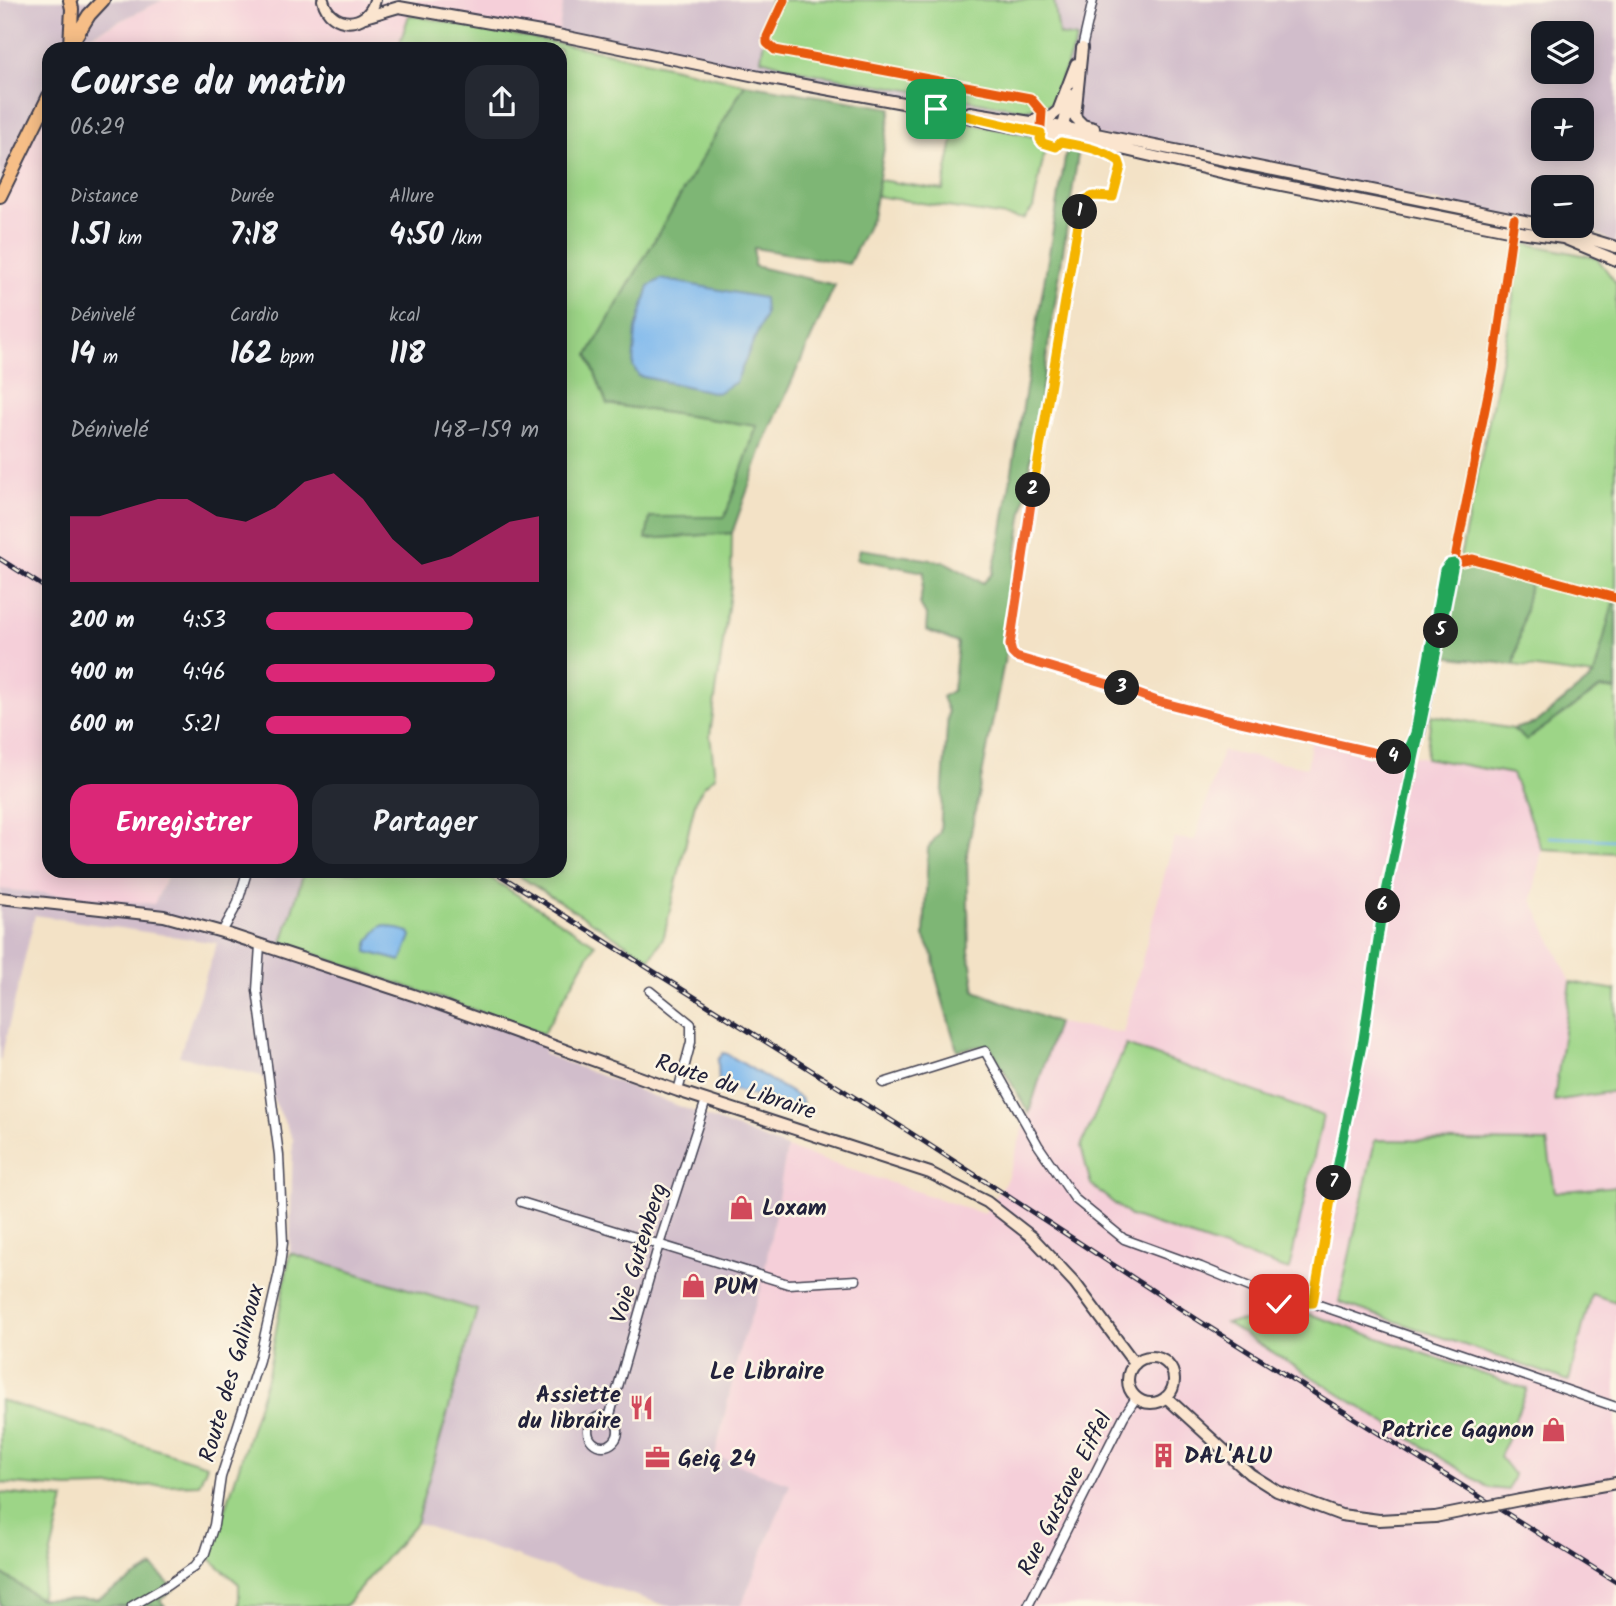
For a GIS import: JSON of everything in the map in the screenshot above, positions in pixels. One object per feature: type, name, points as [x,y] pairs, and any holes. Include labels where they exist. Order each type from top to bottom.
[{"type":"main road","points":[[69,42],[72,9],[70,0]]},
{"type":"main road","points":[[72,42],[89,15],[103,0]]},
{"type":"main road","points":[[365,18],[375,0]]},
{"type":"main road","points":[[389,0],[399,8]]},
{"type":"main road","points":[[321,1],[330,15],[343,22],[357,21],[399,8],[558,35],[760,77],[936,109],[1006,117],[1048,119],[1058,111],[1082,48]]},
{"type":"main road","points":[[1061,132],[1082,48]]},
{"type":"main road","points":[[1082,48],[1075,117],[1083,125],[1122,134],[1140,143]]},
{"type":"main road","points":[[936,109],[987,122],[1140,143],[1514,225],[1563,238],[1616,260]]},
{"type":"main road","points":[[0,196],[42,110]]},
{"type":"main road","points":[[1006,117],[1246,178],[1514,225],[1531,225]]},
{"type":"main road","points":[[1587,238],[1616,247]]},
{"type":"main road","name":"Route du Libraire","points":[[0,898],[164,916],[222,932],[413,995],[678,1091],[947,1180],[987,1202],[1051,1255],[1083,1293],[1135,1364]]},
{"type":"main road","points":[[1154,1357],[1167,1364],[1174,1376],[1174,1384],[1166,1397],[1154,1403],[1136,1398],[1128,1385],[1130,1370],[1135,1364],[1154,1357]]},
{"type":"main road","points":[[1166,1397],[1250,1474],[1277,1491],[1341,1515],[1379,1520],[1434,1517],[1616,1483]]},
{"type":"street","points":[[1082,48],[1093,0]]},
{"type":"street","points":[[1313,1303],[1363,1040],[1386,886],[1416,756],[1493,369],[1514,225]]},
{"type":"street","points":[[222,932],[237,905],[245,878]]},
{"type":"street","name":"Route des Galinoux","points":[[132,1606],[195,1566],[205,1553],[214,1525],[221,1478],[259,1360],[279,1272],[283,1243],[279,1155],[257,990],[260,946]]},
{"type":"street","points":[[650,991],[691,1024],[691,1042],[678,1091]]},
{"type":"street","points":[[883,1083],[985,1051],[1038,1145],[1075,1199],[1124,1239],[1276,1298],[1279,1304],[1313,1303],[1616,1407]]},
{"type":"street","name":"Voie Gutenberg","points":[[609,1418],[659,1245],[706,1100]]},
{"type":"street","points":[[521,1202],[788,1284],[856,1280]]},
{"type":"street","name":"Rue Gustave Eiffel","points":[[1028,1606],[1124,1416],[1136,1398]]},
{"type":"shaded area","points":[[0,0],[163,0],[76,42],[42,42],[42,107],[0,195]]},
{"type":"shaded area","points":[[163,0],[564,0],[558,35],[410,10],[400,42],[78,42]]},
{"type":"shaded area","points":[[564,0],[1616,0],[1616,245],[1594,232],[1594,175],[1531,175],[1531,221],[1006,117],[558,35]]},
{"type":"shaded area","points":[[42,107],[42,878],[165,878],[154,904],[0,889],[0,195]]},
{"type":"shaded area","points":[[1312,737],[1512,774],[1542,849],[1532,900],[1571,982],[1554,1101],[1616,1091],[1616,1186],[1555,1192],[1569,1381],[1591,1293],[1616,1302],[1616,1606],[741,1606],[790,1484],[715,1457],[741,1344],[761,1290],[787,1148],[984,1214],[1007,1179],[1057,1023],[1123,1033],[1174,838],[1195,840],[1222,751],[1307,767]]},
{"type":"shaded area","points":[[166,878],[302,878],[282,943],[543,1034],[545,1054],[787,1148],[761,1290],[741,1344],[715,1456],[790,1484],[741,1606],[667,1606],[416,1523],[477,1310],[290,1253],[293,1139],[262,1076],[179,1056],[217,943],[35,915],[0,1062],[0,889],[154,904]]},
{"type":"green space","points":[[770,0],[1054,0],[1059,35],[1077,38],[1052,104],[1025,110],[811,73],[761,59]]},
{"type":"green space","points":[[409,15],[553,42],[400,42]]},
{"type":"green space","points":[[567,45],[745,84],[588,355],[607,404],[757,426],[725,517],[650,518],[647,539],[732,533],[731,586],[710,735],[715,776],[704,786],[696,799],[664,936],[650,959],[522,878],[567,878]]},
{"type":"green space","points":[[745,84],[891,108],[872,218],[849,264],[754,248],[754,266],[835,285],[765,441],[732,533],[646,539],[650,517],[725,517],[757,426],[607,404],[588,355]]},
{"type":"green space","points":[[957,121],[1032,136],[1045,150],[1033,208],[1024,219],[876,196],[879,180],[943,190]]},
{"type":"green space","points":[[1067,147],[1079,148],[1013,576],[1006,652],[967,853],[969,951],[975,991],[1057,1023],[1029,1113],[989,1045],[957,1050],[936,977],[934,958],[924,936],[928,848],[940,832],[948,712],[942,697],[953,690],[958,643],[926,630],[927,617],[920,605],[924,572],[857,559],[860,549],[945,562],[983,583],[992,574],[1001,536]]},
{"type":"green space","points":[[1519,242],[1597,258],[1616,283],[1616,602],[1613,604],[1594,676],[1514,665],[1530,584],[1476,566],[1458,567],[1511,315]]},
{"type":"green space","points":[[1476,565],[1530,584],[1514,665],[1442,656],[1458,567]]},
{"type":"green space","points":[[1616,602],[1616,690],[1600,688],[1526,740],[1513,729],[1536,723],[1594,676],[1613,603]]},
{"type":"green space","points":[[1601,688],[1616,690],[1616,853],[1542,849],[1512,774],[1426,758],[1431,715],[1513,729],[1526,740]]},
{"type":"green space","points":[[302,878],[490,878],[595,944],[543,1034],[282,943]]},
{"type":"green space","points":[[1571,982],[1616,990],[1616,1091],[1554,1101]]},
{"type":"green space","points":[[1126,1045],[1323,1116],[1289,1270],[1130,1216],[1091,1185],[1081,1146]]},
{"type":"green space","points":[[1375,1140],[1547,1142],[1555,1192],[1616,1186],[1616,1302],[1591,1294],[1569,1381],[1339,1302]]},
{"type":"green space","points":[[290,1253],[477,1310],[416,1523],[345,1606],[239,1606],[239,1584],[210,1559],[268,1374]]},
{"type":"green space","points":[[1309,1314],[1527,1389],[1500,1457],[1514,1475],[1508,1490],[1489,1488],[1226,1323]]},
{"type":"green space","points":[[0,1400],[207,1465],[199,1484],[68,1488],[0,1483]]},
{"type":"green space","points":[[0,1493],[64,1499],[40,1599],[0,1572]]},
{"type":"green space","points":[[153,1567],[174,1589],[160,1600],[165,1606],[0,1606],[0,1572],[40,1599],[98,1599]]},
{"type":"water","points":[[661,279],[764,298],[765,315],[736,382],[717,393],[639,376],[633,366],[636,329],[649,286]]},
{"type":"water","points":[[384,925],[409,932],[411,936],[401,961],[367,952],[372,937]]},
{"type":"water","points":[[723,1053],[800,1098],[803,1103],[796,1109],[719,1085],[718,1060]]},
{"type":"waterway","points":[[1549,837],[1616,840]]},
{"type":"railway","points":[[0,559],[42,586]]},
{"type":"railway","points":[[505,878],[897,1124],[1201,1322],[1616,1582]]},
{"type":"cycle path","points":[[784,0],[767,37],[767,43],[775,50],[1030,98],[1042,112],[1040,139],[1043,143],[1056,147],[1061,142],[1084,147],[1119,161],[1121,167],[1113,197],[1091,197],[1081,206],[1011,637],[1011,646],[1016,657],[1158,701],[1391,758],[1407,750],[1415,733],[1444,570],[1449,564],[1473,559],[1616,598]]},
{"type":"cycle path","points":[[1452,574],[1493,369],[1514,219]]},
{"type":"cycle path","points":[[1313,1303],[1363,1040],[1386,885],[1420,739]]},
{"type":"place","name":"Loxam","points":[[742,1207]]},
{"type":"place","name":"PUM","points":[[694,1286]]},
{"type":"place","name":"Assiette du libraire","points":[[641,1407]]},
{"type":"place","name":"Patrice Gagnon","points":[[1554,1429]]},
{"type":"place","name":"DAL'ALU","points":[[1164,1455]]},
{"type":"place","name":"Geiq 24","points":[[658,1458]]},
{"type":"district","name":"Le Libraire","points":[[767,1371]]},
{"type":"route","points":[[936,109],[1041,133],[1040,139],[1043,143],[1051,146],[1056,147],[1061,142],[1106,152],[1119,161],[1121,167],[1113,197],[1089,197],[1081,206],[1010,645],[1016,657],[1157,701],[1391,758],[1400,756],[1409,749],[1415,733],[1444,570],[1454,563],[1416,756],[1386,886],[1363,1040],[1313,1303],[1279,1304]]}]
